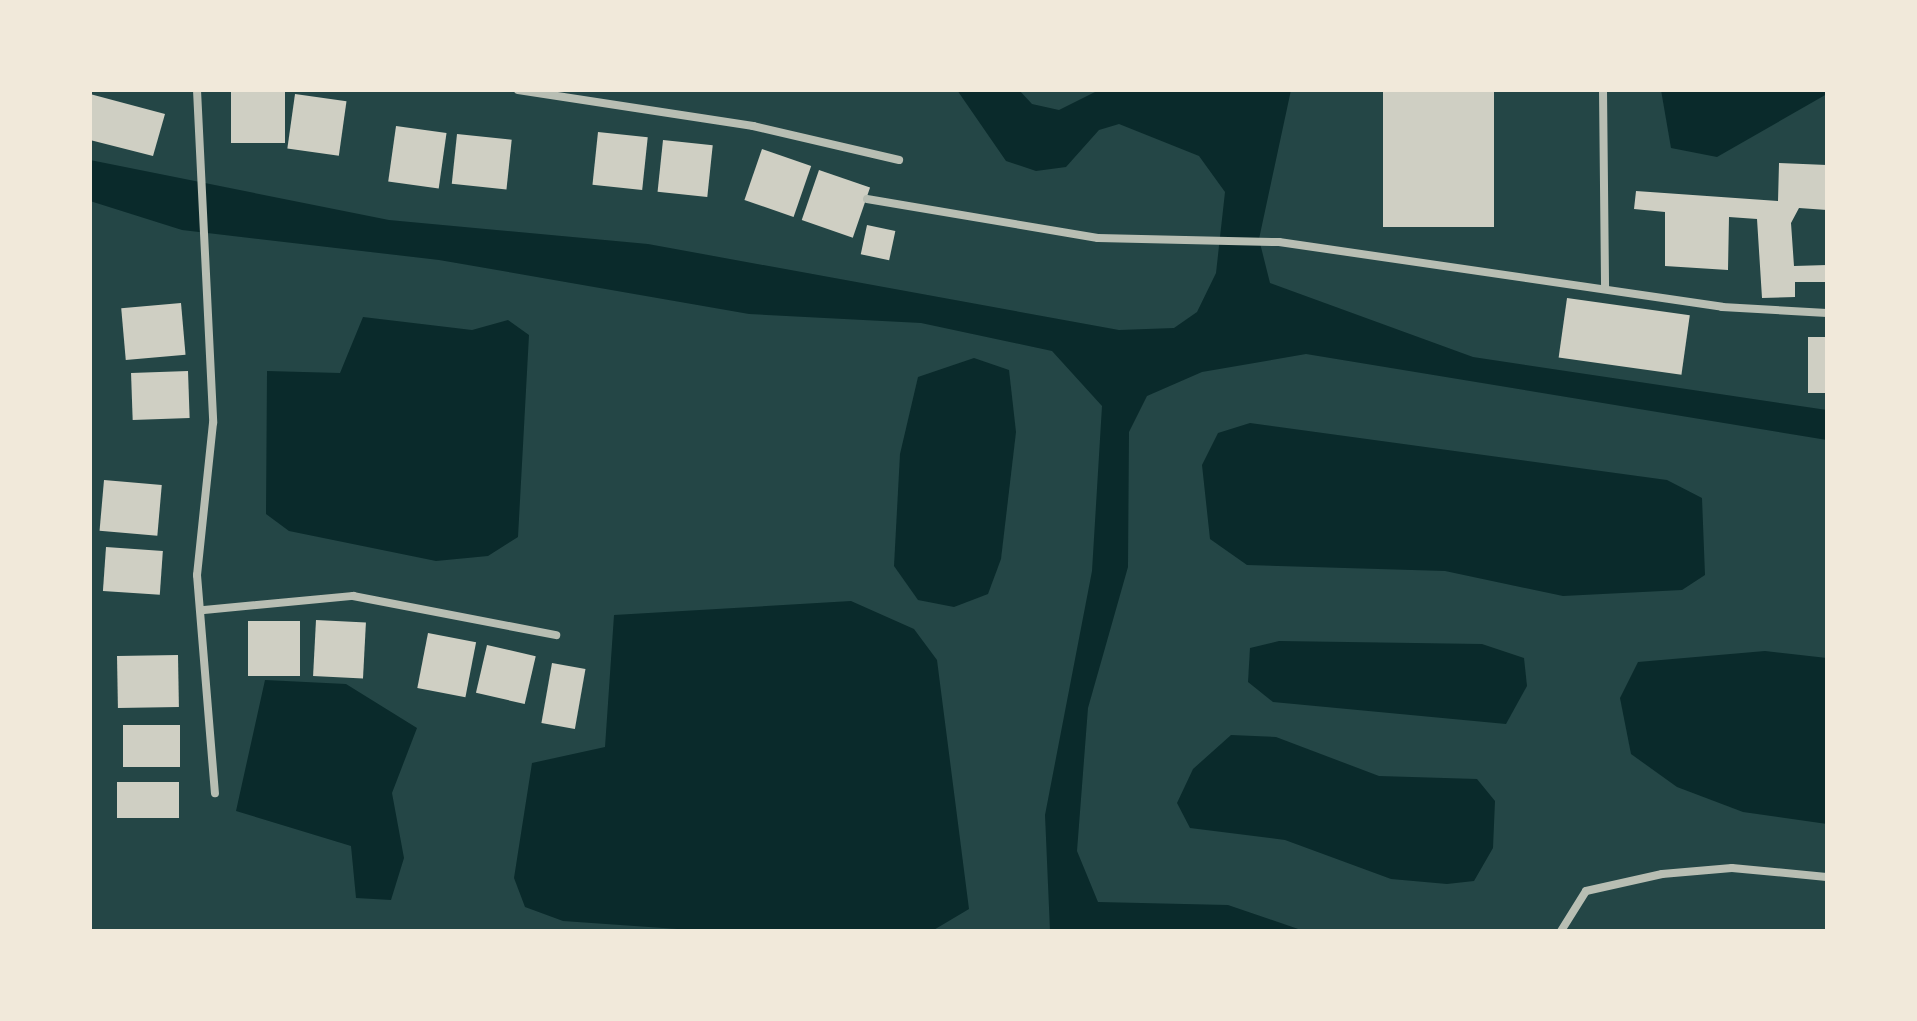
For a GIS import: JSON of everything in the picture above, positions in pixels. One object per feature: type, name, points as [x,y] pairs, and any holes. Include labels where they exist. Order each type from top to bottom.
[{"type":"lane","points":[[197,90],[193,128],[214,423],[198,575],[204,610],[214,793]]},
{"type":"lane","points":[[518,90],[753,126],[898,160]]},
{"type":"lane","points":[[1603,90],[1604,289]]},
{"type":"lane","points":[[867,199],[1098,238],[1280,242],[1604,289],[1827,312]]},
{"type":"lane","points":[[204,610],[353,596],[556,635]]},
{"type":"lane","points":[[1561,931],[1586,891],[1662,874],[1732,868],[1827,877]]},
{"type":"shaded area","points":[[90,90],[1827,90],[1827,931],[90,931]]},
{"type":"shaded area","points":[[957,90],[1019,90],[1032,104],[1059,110],[1099,90],[1291,90],[1259,239],[1270,283],[1473,357],[1827,410],[1827,440],[1306,354],[1202,372],[1147,396],[1129,432],[1128,567],[1088,708],[1077,851],[1098,902],[1228,905],[1304,931],[1050,931],[1045,815],[1092,571],[1102,406],[1052,351],[921,323],[749,314],[439,260],[182,230],[90,201],[90,160],[389,220],[648,244],[1119,330],[1174,328],[1197,312],[1216,273],[1225,192],[1199,156],[1119,124],[1099,130],[1066,167],[1036,171],[1006,161]]},
{"type":"shaded area","points":[[1661,90],[1827,90],[1827,94],[1717,157],[1671,148]]},
{"type":"shaded area","points":[[363,317],[472,330],[508,320],[529,335],[518,537],[488,556],[436,561],[289,531],[266,514],[267,371],[340,373]]},
{"type":"shaded area","points":[[974,358],[1009,370],[1016,432],[1001,559],[988,594],[954,607],[918,600],[894,566],[900,454],[918,377]]},
{"type":"shaded area","points":[[1250,423],[1667,480],[1702,498],[1705,575],[1682,590],[1563,596],[1445,571],[1247,565],[1210,539],[1202,465],[1218,433]]},
{"type":"shaded area","points":[[851,601],[914,629],[937,660],[969,909],[932,931],[706,931],[563,921],[525,907],[514,878],[532,763],[605,747],[614,615]]},
{"type":"shaded area","points":[[1279,641],[1482,644],[1524,658],[1527,686],[1506,724],[1273,702],[1248,682],[1250,648]]},
{"type":"shaded area","points":[[1765,651],[1827,658],[1827,824],[1743,812],[1677,787],[1631,754],[1620,698],[1638,662]]},
{"type":"shaded area","points":[[265,680],[346,684],[417,728],[392,793],[404,858],[391,900],[356,898],[351,846],[236,811]]},
{"type":"shaded area","points":[[1231,735],[1276,737],[1379,776],[1477,779],[1495,801],[1493,848],[1474,881],[1447,884],[1391,879],[1285,840],[1190,828],[1177,803],[1193,769]]},
{"type":"building","points":[[231,90],[285,90],[285,143],[231,143]]},
{"type":"building","points":[[1383,90],[1494,90],[1494,227],[1383,227]]},
{"type":"building","points":[[90,94],[165,114],[153,156],[90,140]]},
{"type":"building","points":[[295,94],[346,101],[339,156],[287,148]]},
{"type":"building","points":[[396,126],[447,133],[439,189],[388,181]]},
{"type":"building","points":[[598,132],[648,137],[642,190],[592,185]]},
{"type":"building","points":[[457,134],[512,140],[506,189],[452,184]]},
{"type":"building","points":[[663,140],[713,145],[707,197],[658,192]]},
{"type":"building","points":[[762,149],[811,166],[794,217],[744,200]]},
{"type":"building","points":[[1779,163],[1827,165],[1827,210],[1799,208],[1791,223],[1794,266],[1827,265],[1827,282],[1795,282],[1795,297],[1762,298],[1757,219],[1729,217],[1728,270],[1665,266],[1665,212],[1634,209],[1636,191],[1778,201]]},
{"type":"building","points":[[819,170],[870,188],[853,238],[802,220]]},
{"type":"building","points":[[867,225],[895,231],[889,260],[861,254]]},
{"type":"building","points":[[1567,298],[1690,315],[1681,375],[1559,357]]},
{"type":"building","points":[[181,303],[186,355],[126,360],[121,308]]},
{"type":"building","points":[[1808,337],[1827,337],[1827,393],[1808,393]]},
{"type":"building","points":[[188,371],[190,418],[133,420],[131,373]]},
{"type":"building","points":[[104,480],[162,485],[157,536],[100,531]]},
{"type":"building","points":[[106,547],[163,551],[160,595],[103,591]]},
{"type":"building","points":[[316,620],[366,623],[363,679],[313,676]]},
{"type":"building","points":[[248,621],[300,621],[300,676],[248,676]]},
{"type":"building","points":[[428,633],[476,642],[465,697],[417,688]]},
{"type":"building","points":[[487,645],[536,656],[525,704],[476,693]]},
{"type":"building","points":[[178,655],[179,707],[118,708],[117,656]]},
{"type":"building","points":[[552,663],[585,669],[575,729],[541,723]]},
{"type":"building","points":[[123,725],[180,725],[180,767],[123,767]]},
{"type":"building","points":[[117,782],[179,782],[179,818],[117,818]]}]
